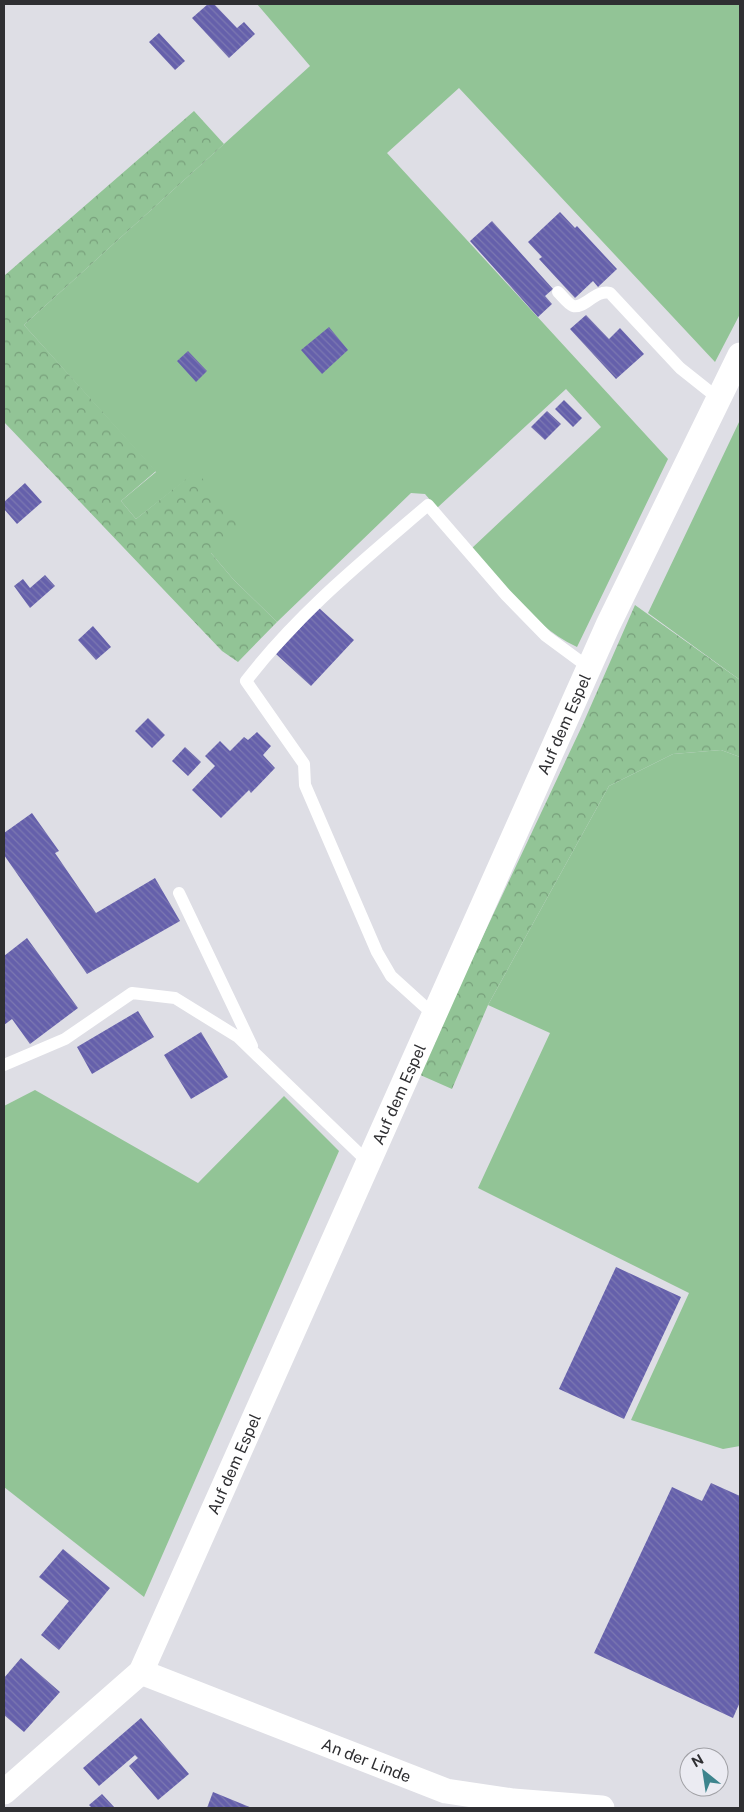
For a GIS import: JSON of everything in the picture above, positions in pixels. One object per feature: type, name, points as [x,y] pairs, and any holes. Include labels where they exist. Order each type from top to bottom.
[{"type":"street","name":"Auf dem Espel","points":[[4,1792],[141,1672],[588,668],[740,355]]},
{"type":"street","name":"An der Linde","points":[[141,1672],[446,1791],[513,1801],[602,1808]]},
{"type":"lane","points":[[558,292],[572,305],[576,306],[605,291],[610,293],[680,368],[696,383],[719,399]]},
{"type":"lane","points":[[434,1015],[391,976],[377,952],[305,785],[304,764],[246,681],[261,662],[325,593],[428,505],[532,622],[546,636],[588,668]]},
{"type":"lane","points":[[180,893],[255,1053]]},
{"type":"lane","points":[[4,1065],[65,1039],[132,993],[175,998],[238,1037],[368,1162]]},
{"type":"green space","points":[[257,4],[740,4],[740,314],[715,362],[459,88],[387,153],[668,459],[577,647],[547,628],[520,604],[472,548],[601,427],[566,389],[437,508],[425,494],[411,493],[277,622],[233,579],[211,553],[196,472],[136,519],[121,501],[156,472],[24,325],[310,66]]},
{"type":"green space","points":[[194,111],[224,144],[24,325],[156,471],[121,501],[136,519],[196,471],[244,527],[211,553],[233,579],[277,622],[238,662],[222,651],[4,422],[4,276]]},
{"type":"green space","points":[[740,420],[740,680],[648,613]]},
{"type":"green space","points":[[635,605],[740,680],[740,757],[721,750],[673,754],[609,786],[488,1005],[452,1089],[418,1074],[582,726]]},
{"type":"green space","points":[[721,750],[740,757],[740,1446],[723,1449],[631,1420],[689,1293],[478,1188],[550,1033],[488,1005],[609,786],[673,754]]},
{"type":"green space","points":[[35,1090],[198,1183],[284,1096],[339,1151],[144,1597],[4,1487],[4,1106]]},
{"type":"building","points":[[208,4],[214,4],[237,28],[244,22],[255,34],[229,58],[192,18]]},
{"type":"building","points":[[159,33],[185,61],[175,70],[149,42]]},
{"type":"building","points":[[560,212],[575,228],[577,226],[617,269],[598,287],[593,281],[575,298],[539,259],[542,257],[528,242]]},
{"type":"building","points":[[492,221],[553,289],[545,296],[552,304],[538,317],[470,241]]},
{"type":"building","points":[[586,315],[609,339],[620,328],[644,354],[616,379],[570,329]]},
{"type":"building","points":[[329,327],[348,350],[322,374],[301,350]]},
{"type":"building","points":[[188,351],[207,371],[196,382],[177,361]]},
{"type":"building","points":[[564,400],[582,418],[573,427],[555,409]]},
{"type":"building","points":[[547,411],[561,424],[545,440],[531,427]]},
{"type":"building","points":[[25,483],[42,502],[17,524],[4,509],[4,502]]},
{"type":"building","points":[[45,575],[55,586],[30,608],[14,586],[23,579],[30,588]]},
{"type":"building","points":[[319,608],[354,640],[311,686],[276,654]]},
{"type":"building","points":[[93,626],[111,647],[96,660],[78,640]]},
{"type":"building","points":[[148,718],[165,735],[152,748],[135,731]]},
{"type":"building","points":[[257,732],[271,746],[263,755],[275,768],[251,793],[249,790],[221,818],[192,790],[215,766],[205,756],[220,741],[230,751],[244,737],[248,740]]},
{"type":"building","points":[[185,747],[201,762],[188,776],[172,761]]},
{"type":"building","points":[[32,813],[59,851],[55,853],[96,913],[155,878],[180,921],[87,974],[4,855],[4,833]]},
{"type":"building","points":[[27,938],[78,1008],[30,1044],[12,1019],[4,1025],[4,956]]},
{"type":"building","points":[[138,1011],[154,1037],[92,1074],[77,1047]]},
{"type":"building","points":[[201,1032],[228,1077],[191,1099],[164,1055]]},
{"type":"building","points":[[616,1267],[681,1297],[624,1419],[559,1389]]},
{"type":"building","points":[[711,1483],[740,1496],[740,1702],[733,1718],[594,1653],[672,1487],[702,1501]]},
{"type":"building","points":[[63,1549],[110,1588],[59,1650],[41,1635],[69,1601],[39,1577]]},
{"type":"building","points":[[21,1658],[60,1692],[24,1732],[4,1715],[4,1678]]},
{"type":"building","points":[[141,1718],[189,1774],[158,1800],[129,1766],[138,1758],[135,1755],[99,1786],[83,1768]]},
{"type":"building","points":[[213,1792],[252,1808],[207,1808]]},
{"type":"building","points":[[102,1794],[115,1808],[92,1808],[89,1805]]}]
